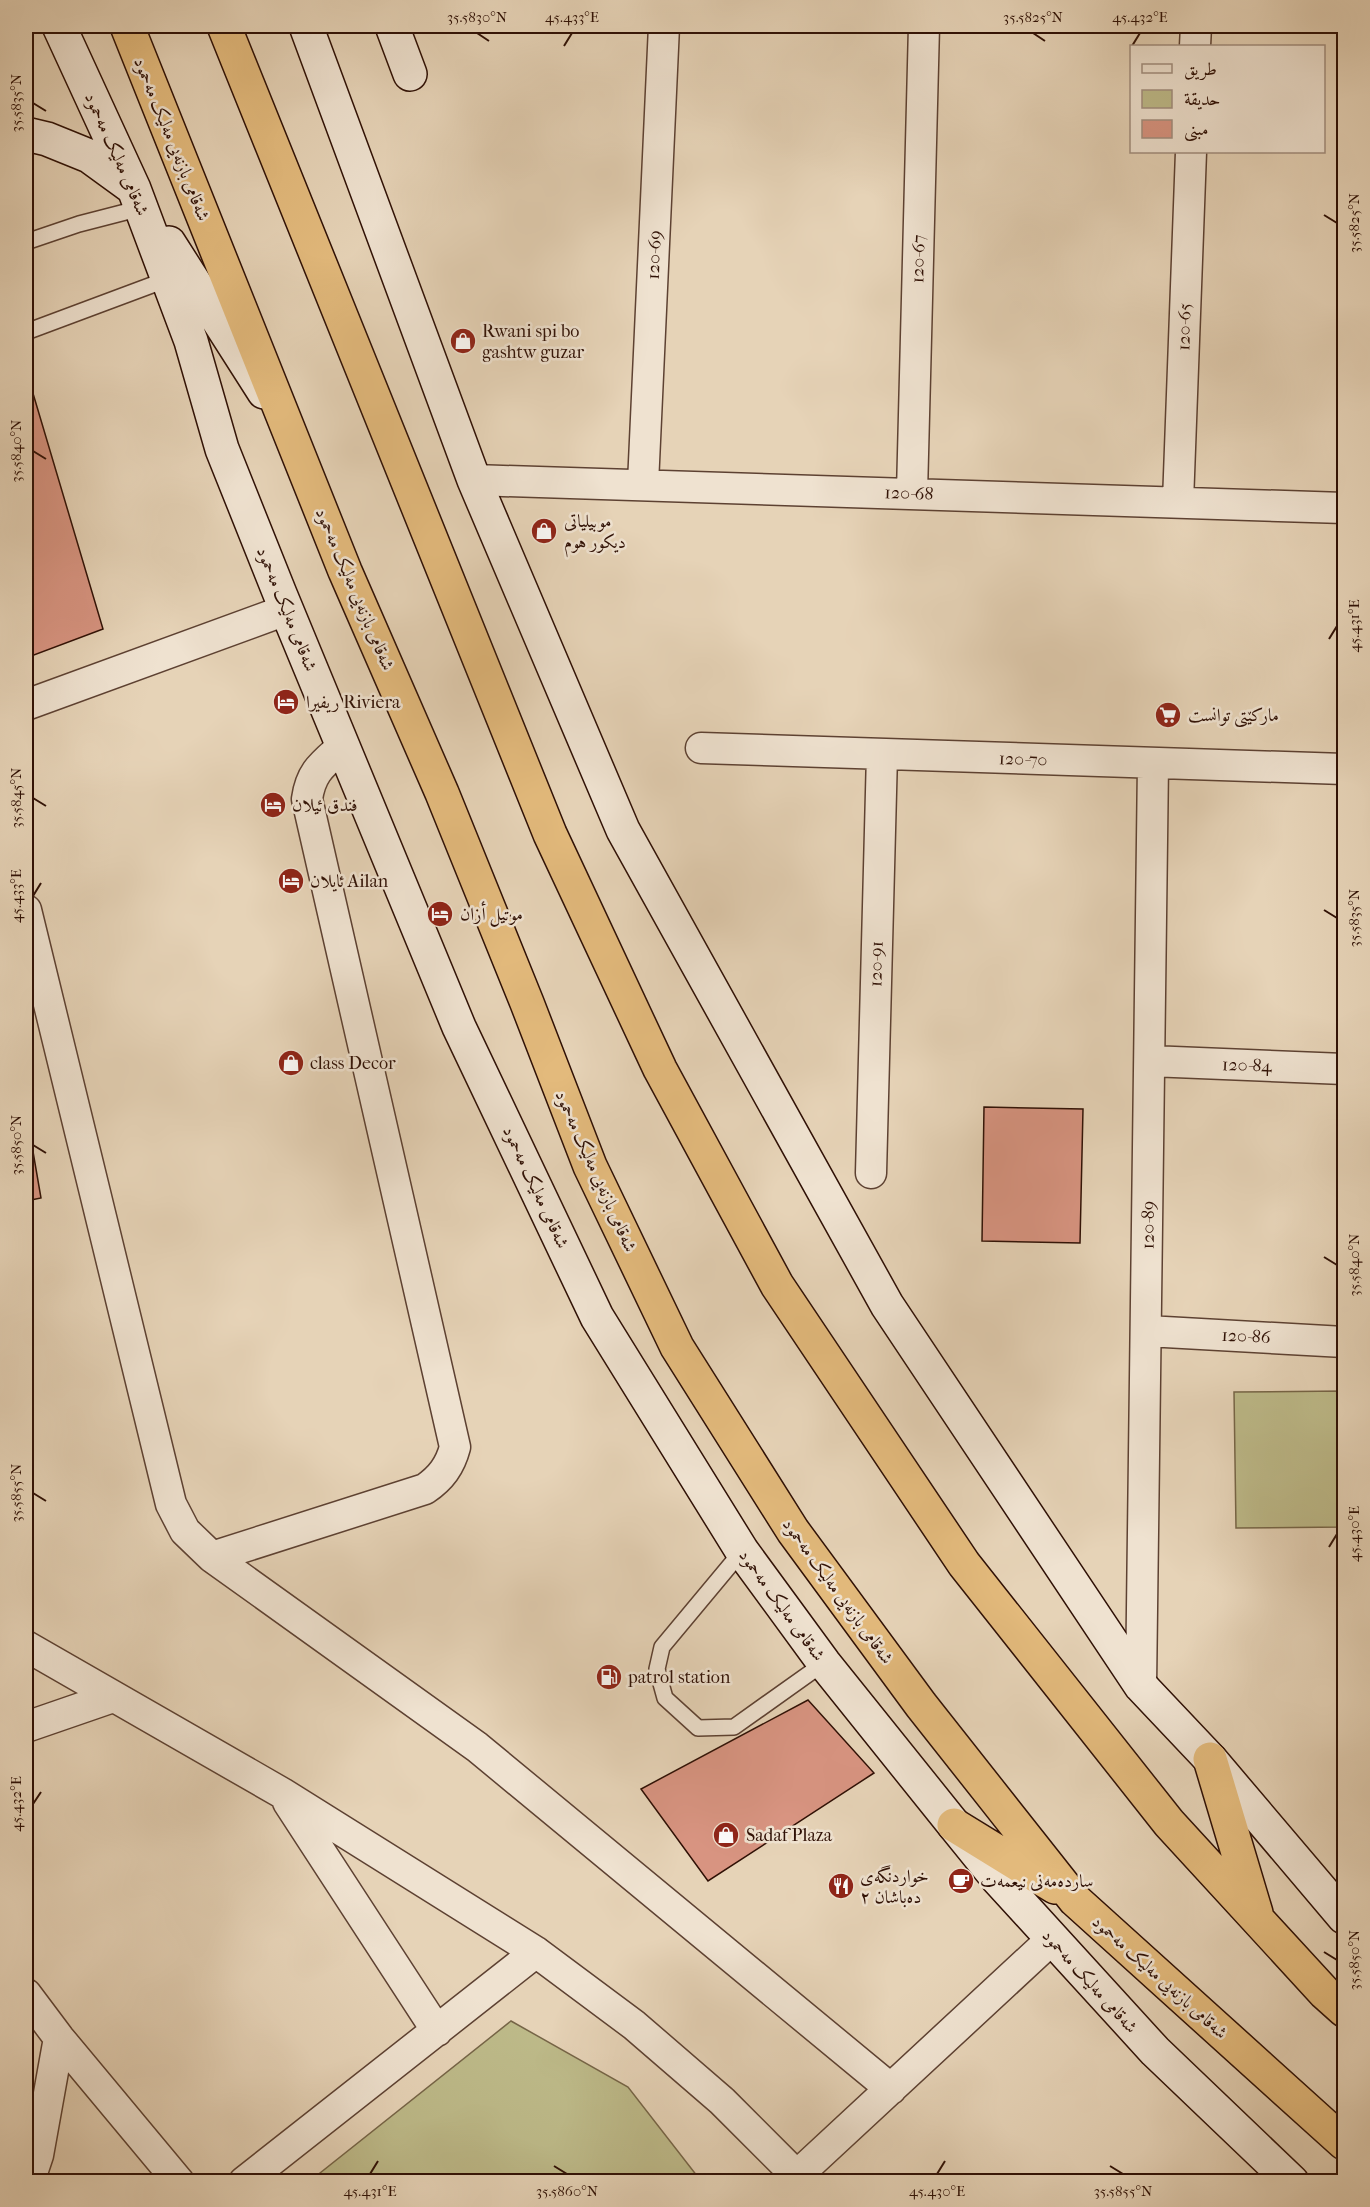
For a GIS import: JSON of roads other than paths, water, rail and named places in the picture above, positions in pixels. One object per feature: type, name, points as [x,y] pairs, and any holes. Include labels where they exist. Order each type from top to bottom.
[{"type":"highway","name":"شەقامی بازنەیی مەلیک مەحمود","points":[[127,26],[345,571],[442,793],[590,1166],[677,1347],[793,1531],[921,1705],[1075,1900],[1344,2143]]},
{"type":"highway","points":[[224,26],[550,834],[660,1069],[777,1285],[964,1564],[1169,1822],[1344,2010]]},
{"type":"highway","points":[[1210,1759],[1259,1920]]},
{"type":"highway","points":[[954,1825],[1075,1900]]},
{"type":"main road","name":"شەقامی مەلیک مەحمود","points":[[59,26],[138,198],[190,341],[222,449],[286,610],[459,1027],[597,1317],[742,1551],[824,1663],[954,1825],[997,1878],[1155,2051],[1292,2181]]},
{"type":"main road","points":[[306,26],[474,480],[623,830],[887,1305],[1141,1686],[1210,1759],[1344,1917]]},
{"type":"main road","points":[[392,26],[410,74]]},
{"type":"main road","points":[[26,134],[89,156],[138,198],[288,428]]},
{"type":"street","name":"120-69","points":[[643,484],[664,26]]},
{"type":"street","name":"120-67","points":[[912,493],[924,26]]},
{"type":"street","points":[[1195,45],[1196,26]]},
{"type":"street","name":"120-65","points":[[1178,502],[1191,153]]},
{"type":"street","name":"120-68","points":[[474,480],[1344,507]]},
{"type":"street","points":[[26,705],[286,610]]},
{"type":"street","points":[[212,1557],[424,1490],[446,1471],[455,1447],[308,799],[309,784],[318,768],[343,746]]},
{"type":"street","name":"120-70","points":[[701,748],[1344,769]]},
{"type":"street","name":"120-91","points":[[871,1173],[882,754]]},
{"type":"street","name":"120-89","points":[[1141,1686],[1153,763]]},
{"type":"street","points":[[26,909],[171,1504],[185,1531],[212,1557],[477,1747],[891,2089]]},
{"type":"street","name":"120-84","points":[[1149,1061],[1344,1069]]},
{"type":"street","name":"120-86","points":[[1146,1330],[1344,1342]]},
{"type":"street","points":[[26,1646],[282,1793],[536,1952],[643,2032],[722,2101],[794,2179],[1052,1939]]},
{"type":"street","points":[[26,1727],[113,1697]]},
{"type":"street","points":[[282,1793],[436,2031]]},
{"type":"street","points":[[244,2181],[536,1952]]},
{"type":"street","points":[[26,1994],[59,2038],[179,2181]]},
{"type":"street","points":[[28,2181],[38,2155],[59,2038]]},
{"type":"lane","points":[[26,243],[79,224],[138,198]]},
{"type":"lane","points":[[26,333],[168,279]]},
{"type":"lane","points":[[742,1551],[662,1647],[657,1669],[665,1698],[698,1728],[734,1726],[824,1663]]},
{"type":"place","name":"Rwani spi bo gashtw guzar","points":[[463,341]]},
{"type":"place","name":"موبیلیاتی دیکور هوم","points":[[544,531]]},
{"type":"place","name":"ریفیرا Riviera","points":[[286,702]]},
{"type":"place","name":"مارکێتی توانست","points":[[1168,715]]},
{"type":"place","name":"فندق ئيلان","points":[[273,805]]},
{"type":"place","name":"ئایلان Ailan","points":[[291,881]]},
{"type":"place","name":"موتيل أزان","points":[[440,914]]},
{"type":"place","name":"class Decor","points":[[291,1063]]},
{"type":"place","name":"patrol station","points":[[609,1677]]},
{"type":"place","name":"Sadaf Plaza","points":[[726,1835]]},
{"type":"place","name":"ساردەمەنی نیعمەت","points":[[961,1881]]},
{"type":"place","name":"خواردنگەی دەباشان ٢","points":[[841,1886]]}]
